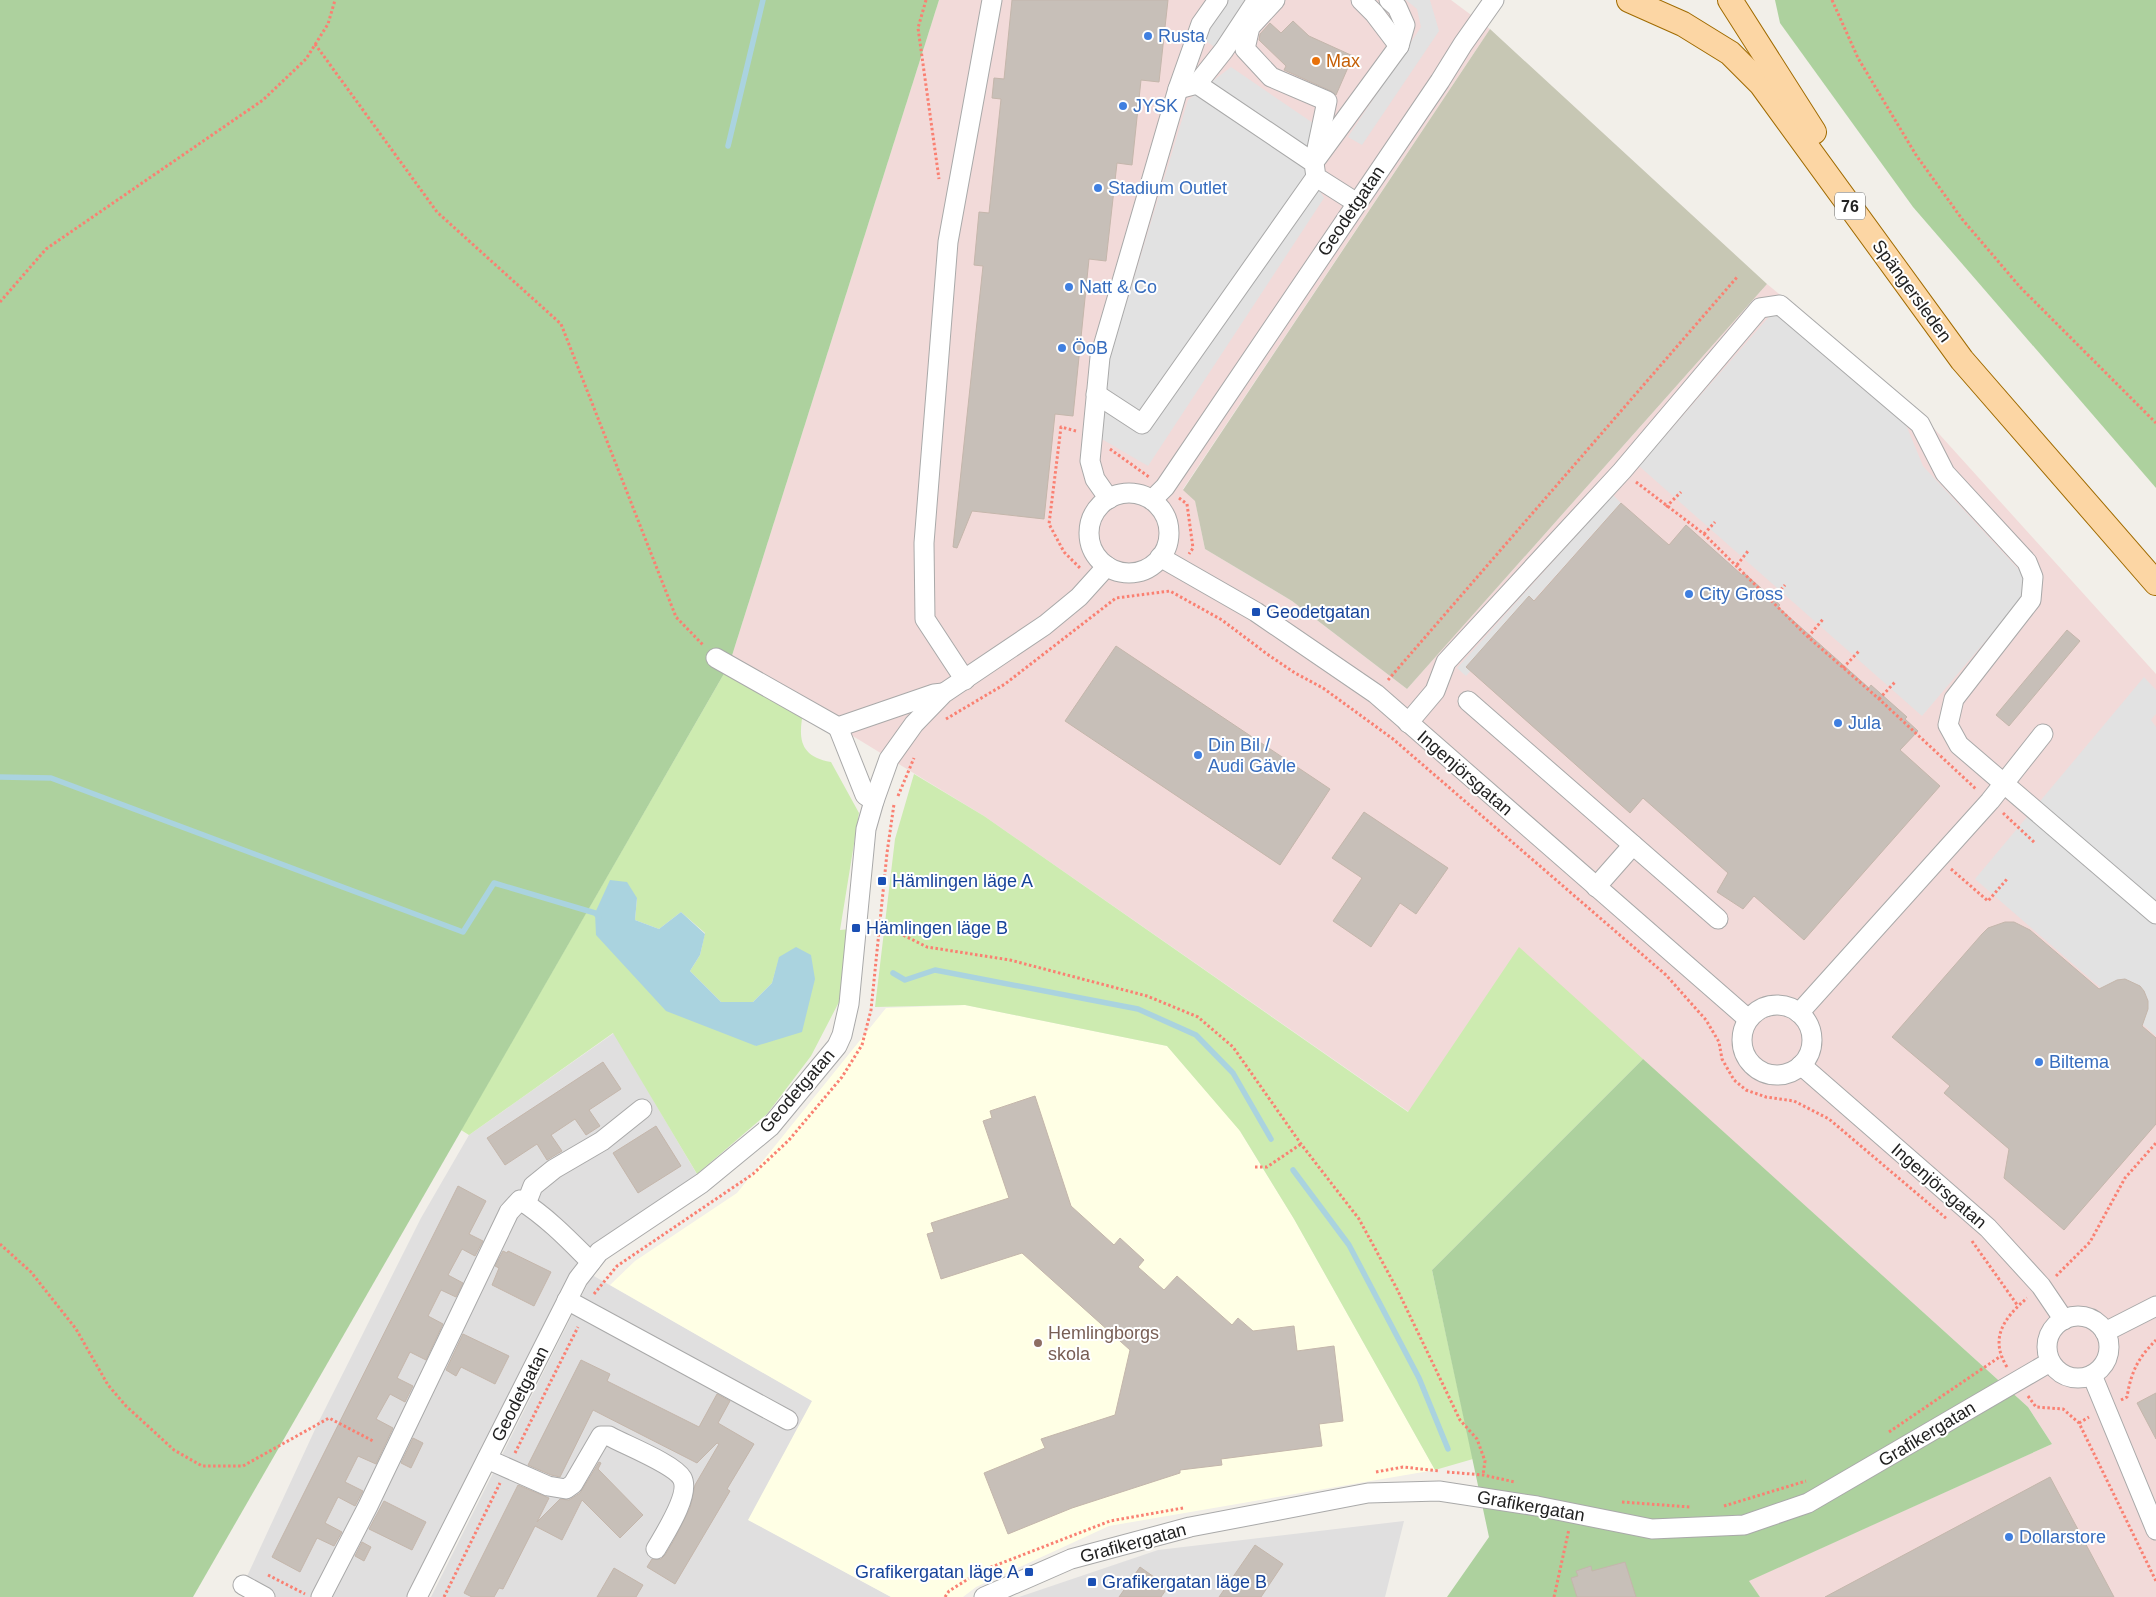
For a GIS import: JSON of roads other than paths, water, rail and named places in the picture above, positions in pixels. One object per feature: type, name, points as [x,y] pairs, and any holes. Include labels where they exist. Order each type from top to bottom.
[{"type":"main road","name":"Spängersleden","points":[[1629,0],[1682,24],[1730,53],[1761,84],[1962,360],[2156,583]]},
{"type":"main road","name":"Spängersleden","points":[[1730,0],[1861,205],[1939,307],[2040,448]]},
{"type":"street","points":[[965,680],[926,619],[924,542],[948,242],[992,0]]},
{"type":"street","points":[[1109,498],[1095,478],[1090,461],[1100,357],[1178,89],[1201,24],[1218,0]]},
{"type":"street","points":[[1178,89],[1198,84],[1224,50],[1257,0]]},
{"type":"street","points":[[1275,0],[1250,27],[1244,49],[1271,77],[1328,101],[1315,170]]},
{"type":"street","points":[[1361,0],[1399,46]]},
{"type":"street","points":[[1096,394],[1142,424],[1399,46],[1405,25],[1396,6],[1389,0]]},
{"type":"street","name":"Geodetgatan","points":[[1463,44],[1483,0]]},
{"type":"street","name":"Geodetgatan","points":[[1152,500],[1165,486],[1494,0]]},
{"type":"street","points":[[1198,84],[1357,203]]},
{"type":"street","points":[[1408,723],[1435,691],[1446,662],[1622,471],[1760,308],[1780,305],[1920,424],[1944,473],[2027,562],[2033,577],[2031,600],[1954,699],[1948,725],[1960,745],[2156,914]]},
{"type":"street","points":[[1130,493],[1142,495],[1152,500],[1161,509],[1167,520],[1168,533],[1166,546],[1152,565],[1136,572],[1118,571],[1098,559],[1092,549],[1089,538],[1093,515],[1100,506],[1109,498],[1130,493]]},
{"type":"street","name":"Ingenjörsgatan","points":[[1160,556],[1256,612],[1376,694],[1748,1019]]},
{"type":"street","name":"Geodetgatan","points":[[417,1597],[578,1279],[599,1252],[702,1183],[770,1127],[837,1046],[842,1035],[849,1004],[866,829],[888,759],[914,724],[944,693],[1045,625],[1095,582],[1107,566]]},
{"type":"street","points":[[716,658],[838,727],[865,795],[874,800]]},
{"type":"street","points":[[838,727],[934,694],[944,693]]},
{"type":"street","points":[[1468,701],[1718,919]]},
{"type":"street","points":[[1799,1013],[1990,801],[2043,734]]},
{"type":"street","points":[[1596,886],[1633,845]]},
{"type":"street","points":[[1772,1005],[1789,1007],[1799,1013],[1807,1022],[1811,1032],[1811,1044],[1808,1055],[1801,1065],[1792,1071],[1780,1074],[1769,1074],[1758,1070],[1744,1052],[1741,1041],[1748,1019],[1756,1011],[1772,1005]]},
{"type":"street","name":"Ingenjörsgatan","points":[[1801,1065],[1988,1228],[2042,1286],[2064,1320]]},
{"type":"street","points":[[526,1204],[533,1186],[554,1169],[602,1141],[642,1109]]},
{"type":"street","points":[[321,1597],[368,1506],[509,1212],[520,1200],[569,1239],[591,1262]]},
{"type":"street","points":[[567,1300],[788,1420]]},
{"type":"street","points":[[2105,1332],[2156,1306]]},
{"type":"street","points":[[2079,1316],[2090,1318],[2105,1332],[2109,1343],[2108,1353],[2104,1364],[2092,1374],[2077,1378],[2066,1376],[2050,1362],[2047,1352],[2047,1341],[2051,1331],[2064,1320],[2079,1316]]},
{"type":"street","name":"Grafikergatan","points":[[984,1597],[1071,1559],[1190,1527],[1368,1494],[1439,1491],[1573,1513],[1652,1529],[1744,1525],[1808,1503],[2050,1362]]},
{"type":"street","points":[[2092,1374],[2104,1409],[2156,1530]]},
{"type":"street","points":[[487,1459],[548,1486],[566,1489],[573,1484],[601,1436],[609,1436],[669,1466],[682,1478],[684,1485],[681,1501],[671,1524],[656,1548]]},
{"type":"street","points":[[243,1585],[265,1597]]},
{"type":"water","points":[[610,880],[627,882],[637,898],[635,920],[659,929],[681,912],[705,934],[700,955],[690,971],[721,1002],[753,1002],[772,983],[779,957],[796,947],[811,955],[815,979],[802,1032],[756,1046],[666,1011],[596,935],[595,913]]},
{"type":"waterway","points":[[728,146],[763,0]]},
{"type":"waterway","points":[[0,777],[51,778],[463,932],[494,883],[595,913],[599,917]]},
{"type":"waterway","points":[[893,973],[905,980],[935,970],[1138,1009],[1196,1035],[1233,1073],[1271,1139]]},
{"type":"waterway","points":[[1293,1170],[1349,1245],[1419,1378],[1448,1449]]},
{"type":"place","name":"Rusta","points":[[1148,36]]},
{"type":"place","name":"Max","points":[[1316,61]]},
{"type":"place","name":"JYSK","points":[[1123,106]]},
{"type":"place","name":"Stadium Outlet","points":[[1098,188]]},
{"type":"place","name":"Natt & Co","points":[[1069,287]]},
{"type":"place","name":"ÖoB","points":[[1062,348]]},
{"type":"place","name":"City Gross","points":[[1689,594]]},
{"type":"place","name":"Geodetgatan","points":[[1256,612]]},
{"type":"place","name":"Jula","points":[[1838,723]]},
{"type":"place","name":"Din Bil / Audi Gävle","points":[[1198,755]]},
{"type":"place","name":"Hämlingen läge A","points":[[882,881]]},
{"type":"place","name":"Hämlingen läge B","points":[[856,928]]},
{"type":"place","name":"Biltema","points":[[2039,1062]]},
{"type":"place","name":"Hemlingborgs skola","points":[[1038,1343]]},
{"type":"place","name":"Dollarstore","points":[[2009,1537]]},
{"type":"place","name":"Grafikergatan läge A","points":[[1029,1572]]},
{"type":"place","name":"Grafikergatan läge B","points":[[1092,1582]]}]
